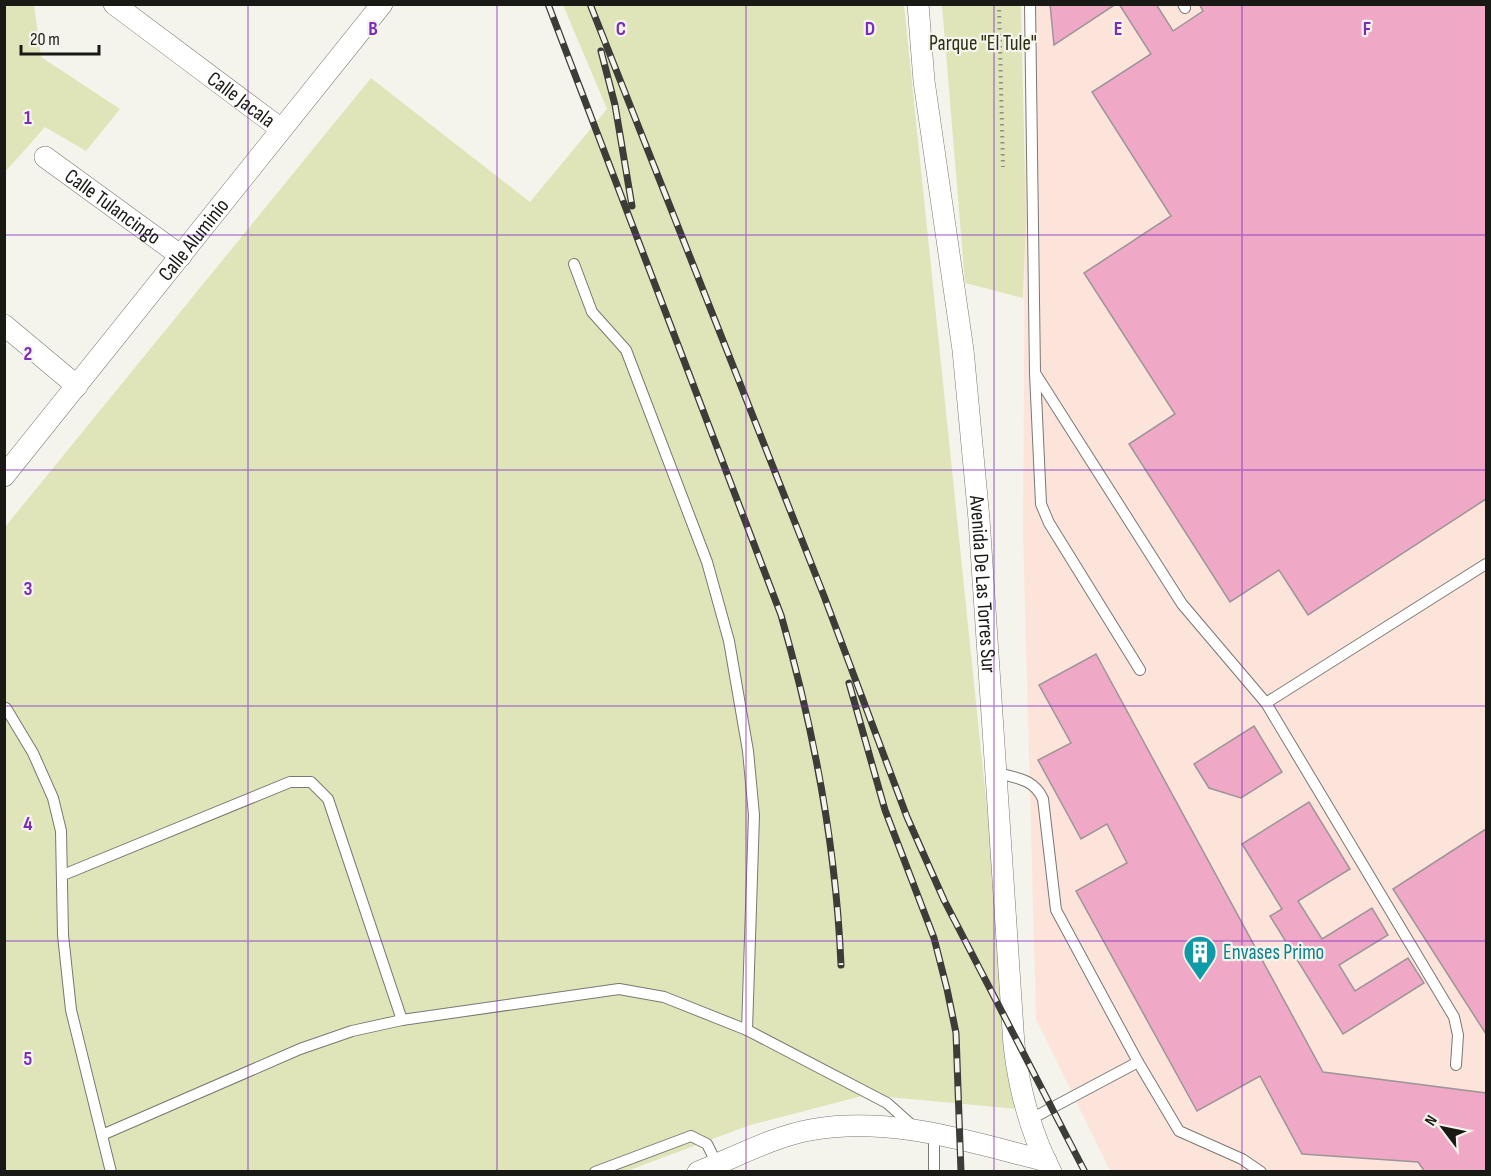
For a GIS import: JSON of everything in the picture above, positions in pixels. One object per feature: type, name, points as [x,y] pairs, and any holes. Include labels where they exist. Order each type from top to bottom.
[{"type":"street","name":"Calle Jacala","points":[[114,4],[281,129]]},
{"type":"street","name":"Calle Aluminio","points":[[4,476],[382,4]]},
{"type":"street","name":"Avenida De Las Torres Sur","points":[[918,4],[924,81],[963,350],[979,519],[1012,1029],[1019,1085],[1029,1120],[1049,1166]]},
{"type":"street","name":"Calle Tulancingo","points":[[45,157],[181,256]]},
{"type":"street","points":[[4,326],[77,386]]},
{"type":"street","points":[[708,1168],[809,1130],[843,1126],[926,1131],[1049,1166]]},
{"type":"lane","points":[[1030,4],[1035,373],[1041,504],[1049,523],[1140,670]]},
{"type":"lane","points":[[574,264],[592,312],[626,350],[707,562],[729,641],[748,751],[754,816],[747,1030]]},
{"type":"lane","points":[[1035,373],[1182,604],[1266,703],[1454,1017],[1458,1035],[1456,1065]]},
{"type":"lane","points":[[1266,703],[1486,564]]},
{"type":"lane","points":[[6,708],[33,753],[53,798],[61,831],[63,935],[71,1010],[111,1172]]},
{"type":"lane","points":[[997,773],[1028,782],[1039,790],[1043,800],[1056,910],[1138,1062],[1179,1131],[1242,1159],[1261,1172]]},
{"type":"lane","points":[[63,875],[290,782],[311,782],[328,799],[402,1020]]},
{"type":"lane","points":[[102,1134],[300,1049],[352,1031],[402,1020],[619,989],[664,997],[747,1030],[887,1103],[926,1131],[934,1172]]},
{"type":"lane","points":[[1029,1120],[1138,1062]]},
{"type":"lane","points":[[595,1172],[691,1136],[707,1144],[708,1168]]},
{"type":"path","points":[[999,4],[1003,166]]},
{"type":"shaded area","points":[[1026,5],[1486,5],[1486,1171],[1110,1171],[1036,1019],[1023,533]]},
{"type":"green space","points":[[5,4],[34,5],[41,57],[120,109],[86,151],[45,127],[5,172]]},
{"type":"green space","points":[[563,5],[904,5],[1018,1109],[866,1095],[750,1125],[627,1171],[5,1172],[5,527],[371,78],[530,202],[607,109]]},
{"type":"green space","name":"Parque \"El Tule\"","points":[[942,5],[1021,5],[1026,220],[1023,298],[965,283]]},
{"type":"building","points":[[1050,4],[1116,4],[1054,45]]},
{"type":"building","points":[[1119,4],[1156,4],[1173,31],[1203,11],[1199,4],[1486,4],[1486,499],[1308,615],[1279,570],[1230,602],[1129,444],[1175,414],[1084,273],[1171,216],[1092,92],[1151,54]]},
{"type":"building","name":"Envases Primo","points":[[1096,654],[1323,1072],[1486,1093],[1486,1172],[1425,1172],[1418,1162],[1302,1154],[1260,1076],[1197,1111],[1076,891],[1127,863],[1107,824],[1081,839],[1038,760],[1071,743],[1039,685]]},
{"type":"building","points":[[1254,726],[1282,772],[1241,798],[1209,788],[1194,764]]},
{"type":"building","points":[[1309,802],[1350,869],[1298,901],[1322,939],[1372,908],[1388,935],[1339,965],[1355,991],[1408,958],[1424,983],[1343,1034],[1270,916],[1282,909],[1242,844]]},
{"type":"building","points":[[1486,829],[1486,1034],[1393,889]]},
{"type":"railway","points":[[548,4],[781,615],[804,701],[822,788],[834,876],[841,965]]},
{"type":"railway","points":[[590,4],[824,596],[907,817],[944,900],[1085,1172]]},
{"type":"railway","points":[[601,51],[615,105],[632,206]]},
{"type":"railway","points":[[849,683],[885,810],[934,938],[947,989],[956,1033],[961,1172]]},
{"type":"place","name":"Envases Primo","points":[[1200,981]]}]
